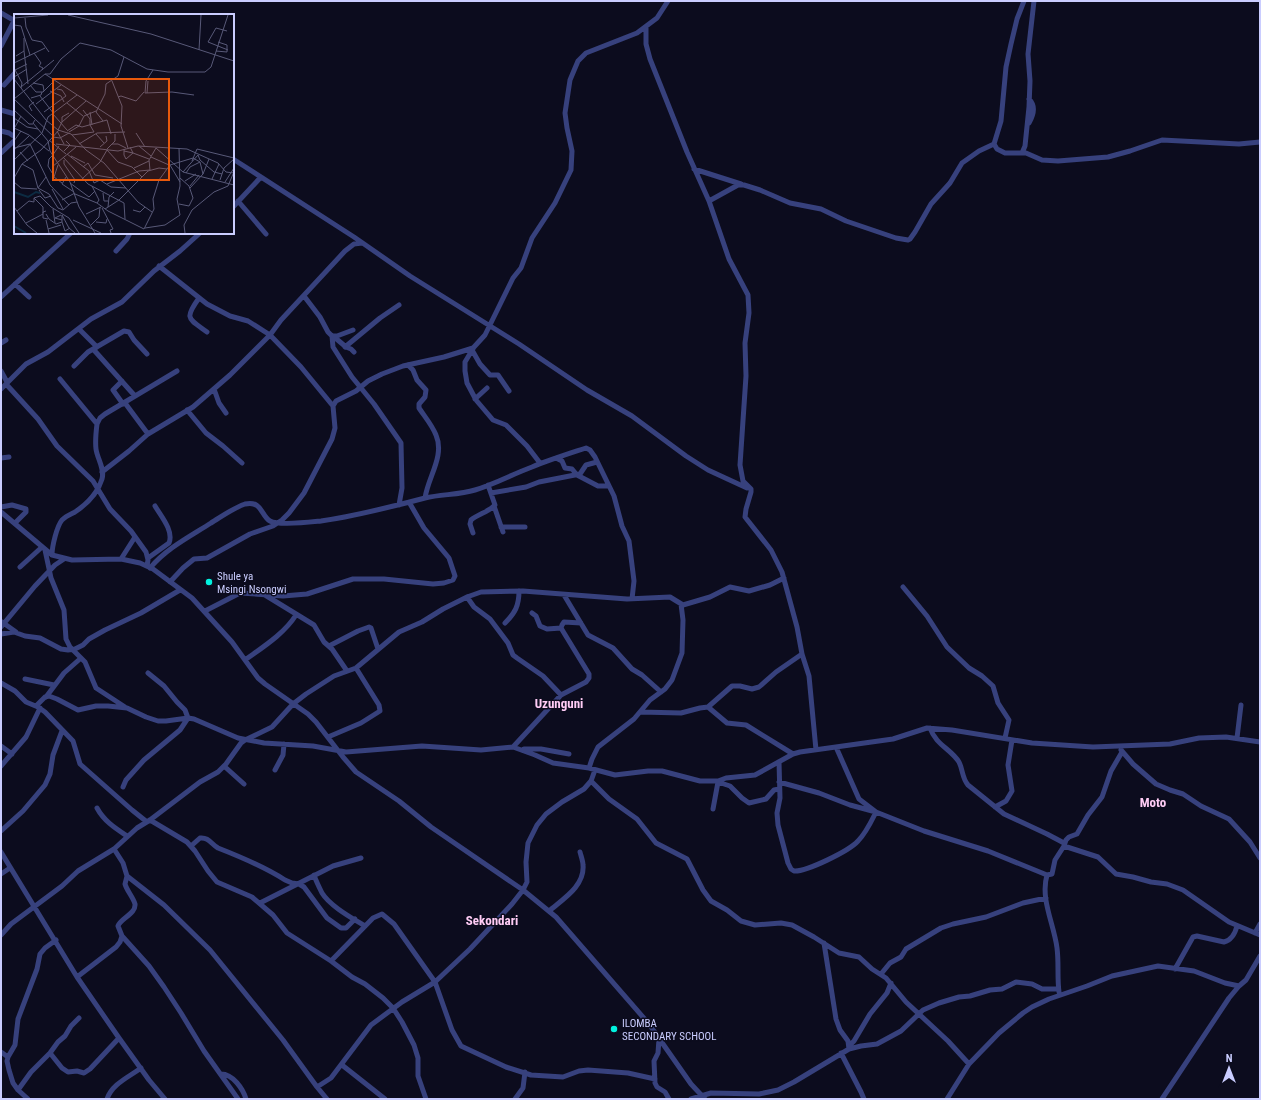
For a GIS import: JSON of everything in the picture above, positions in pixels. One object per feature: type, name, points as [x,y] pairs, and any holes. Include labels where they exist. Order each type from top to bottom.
[{"type":"street","points":[[540,464],[527,446],[506,426],[490,418],[475,399],[469,388],[465,371],[466,359],[483,338],[490,326],[514,277],[521,268],[532,238],[555,202],[571,170],[572,152],[566,128],[565,113],[570,80],[578,61],[586,53],[634,35],[646,27],[659,16],[668,1]]},
{"type":"street","points":[[694,169],[760,190],[790,203],[820,209],[846,221],[896,238],[910,239],[931,204],[950,183],[962,163],[974,154],[994,144],[1001,121],[1006,67],[1015,25],[1024,1]]},
{"type":"street","points":[[1022,153],[1025,146],[1030,99],[1028,47],[1034,1]]},
{"type":"street","points":[[1,13],[14,20]]},
{"type":"street","points":[[1,46],[14,23]]},
{"type":"street","points":[[646,27],[646,44],[648,55],[694,169],[709,201],[729,259],[746,290],[749,300],[749,313],[745,343],[746,376],[740,465],[742,481],[751,491]]},
{"type":"street","points":[[4,85],[14,74]]},
{"type":"street","points":[[1,110],[14,114]]},
{"type":"street","points":[[1,131],[9,133],[14,137]]},
{"type":"street","points":[[1,153],[14,139]]},
{"type":"street","points":[[994,144],[1005,153],[1022,153],[1042,160],[1070,160],[1118,155],[1162,140],[1239,144],[1260,142]]},
{"type":"street","points":[[234,160],[407,273],[519,344],[587,390],[632,416],[686,456],[708,470],[751,491]]},
{"type":"street","points":[[234,206],[261,177]]},
{"type":"street","points":[[709,201],[734,187],[741,185]]},
{"type":"street","points":[[238,201],[266,234]]},
{"type":"street","points":[[1,297],[70,234]]},
{"type":"street","points":[[116,251],[129,234]]},
{"type":"street","points":[[1,389],[26,364],[43,355],[95,316],[122,302],[159,266],[180,251],[199,234]]},
{"type":"street","points":[[102,472],[129,452],[148,434],[187,410],[230,375],[270,335],[281,320],[345,250],[354,244],[362,243]]},
{"type":"street","points":[[159,266],[199,298],[227,316],[248,321],[270,335],[301,367],[333,406],[335,428],[332,439],[304,493],[289,513],[278,523],[250,534],[207,558],[194,559],[170,582]]},
{"type":"street","points":[[15,284],[29,297]]},
{"type":"street","points":[[304,296],[320,316],[328,332],[345,347],[352,349],[354,352]]},
{"type":"street","points":[[199,298],[189,312],[190,317],[193,322],[207,332]]},
{"type":"street","points":[[345,347],[380,318],[399,306]]},
{"type":"street","points":[[79,329],[135,396]]},
{"type":"street","points":[[333,336],[353,330]]},
{"type":"street","points":[[74,366],[95,348],[127,331],[148,354]]},
{"type":"street","points":[[333,336],[333,347],[360,388],[374,404],[401,443],[402,488],[399,505]]},
{"type":"street","points":[[333,406],[336,401],[360,388],[374,377],[408,365],[473,349]]},
{"type":"street","points":[[473,349],[484,368],[490,374],[498,375],[509,391]]},
{"type":"street","points":[[408,365],[413,370],[417,380],[426,390],[425,396],[419,404],[419,408],[435,433],[438,443],[437,460],[425,498]]},
{"type":"street","points":[[1,371],[7,383],[42,424],[57,446],[93,481],[110,509],[146,552],[149,567]]},
{"type":"street","points":[[52,555],[54,539],[62,521],[83,506],[98,488],[102,478],[102,472],[96,450],[96,424],[100,418],[177,371]]},
{"type":"street","points":[[60,379],[96,424]]},
{"type":"street","points":[[122,381],[113,390],[148,434]]},
{"type":"street","points":[[475,399],[487,388]]},
{"type":"street","points":[[214,389],[219,403],[226,413]]},
{"type":"street","points":[[187,410],[206,433],[242,463]]},
{"type":"street","points":[[149,567],[189,535],[244,504],[257,506],[261,509],[268,520],[278,523],[321,521],[399,505],[425,498],[459,494],[488,485],[556,458],[587,448],[593,453],[614,496],[622,526],[630,545],[634,581],[632,599]]},
{"type":"street","points":[[1,458],[9,457]]},
{"type":"street","points":[[556,458],[562,461],[565,468],[572,469],[577,475],[598,486],[608,486]]},
{"type":"street","points":[[491,493],[526,487],[539,482],[577,475],[586,465],[597,462]]},
{"type":"street","points":[[488,485],[502,530],[525,527]]},
{"type":"street","points":[[751,491],[745,517],[774,556],[780,566],[784,578],[797,627],[802,654],[809,676],[816,750]]},
{"type":"street","points":[[205,611],[239,593],[283,596],[307,594],[354,579],[384,578],[433,584],[453,580],[455,576],[449,558],[424,528],[409,502]]},
{"type":"street","points":[[1,507],[12,505],[26,509],[26,512],[15,523]]},
{"type":"street","points":[[148,558],[169,543],[170,539],[170,533],[167,526],[155,506]]},
{"type":"street","points":[[473,533],[470,524],[471,520],[494,506]]},
{"type":"street","points":[[1,512],[52,555],[72,560],[121,559],[135,562],[149,567],[192,598],[205,611],[261,681],[312,718],[348,763],[363,777],[399,801],[431,827],[523,890],[549,911],[579,942],[639,1013],[700,1095],[705,1099]]},
{"type":"street","points":[[121,559],[135,537]]},
{"type":"street","points":[[20,567],[44,549]]},
{"type":"street","points":[[44,549],[49,572],[64,610],[66,639],[71,649],[86,664],[96,688],[127,708],[146,717],[158,721],[188,718],[245,740],[264,743],[313,746],[339,752],[422,746],[481,750],[513,748],[541,749],[569,754]]},
{"type":"street","points":[[64,559],[49,572],[2,624],[25,636],[44,640],[61,649],[71,649],[78,647],[101,632],[141,613],[180,590]]},
{"type":"street","points":[[1,935],[11,924],[62,886],[78,871],[114,849],[126,836],[200,782],[218,772],[245,740],[272,727],[293,704],[326,680],[356,668],[399,632],[422,622],[467,597],[481,592],[519,591],[602,598],[632,599],[670,597],[681,604],[685,604],[707,598],[730,587],[749,591],[770,585],[784,578]]},
{"type":"street","points":[[903,587],[927,616],[947,647],[969,668],[982,676],[993,686],[998,703],[1009,720],[1005,738]]},
{"type":"street","points":[[505,623],[516,610],[519,600],[519,591]]},
{"type":"street","points":[[264,594],[314,625],[324,642],[329,646],[347,671]]},
{"type":"street","points":[[564,595],[588,635],[613,648],[632,669],[642,675],[661,692]]},
{"type":"street","points":[[467,597],[474,607],[490,619],[508,642],[514,655],[543,676],[561,695]]},
{"type":"street","points":[[589,768],[598,747],[634,719],[650,700],[668,687],[672,680],[682,653],[683,620],[681,604]]},
{"type":"street","points":[[532,613],[536,616],[540,626],[547,628],[562,628]]},
{"type":"street","points":[[245,660],[275,637],[296,615]]},
{"type":"street","points":[[513,748],[561,695],[586,682],[590,676],[562,628],[564,622],[580,623]]},
{"type":"street","points":[[329,646],[369,627],[371,628],[378,649]]},
{"type":"street","points":[[1,634],[10,632],[18,633]]},
{"type":"street","points":[[1,766],[26,737],[38,707],[54,685],[79,657],[85,643]]},
{"type":"street","points":[[641,712],[681,713],[708,707],[732,686],[752,689],[758,687],[776,672],[802,654]]},
{"type":"street","points":[[328,737],[361,722],[380,711],[379,705],[356,668]]},
{"type":"street","points":[[148,673],[167,690],[185,710],[188,718]]},
{"type":"street","points":[[25,680],[54,685]]},
{"type":"street","points":[[1,683],[15,691],[29,704],[38,707],[74,743],[80,764],[132,810],[191,846],[208,872],[217,882],[244,893],[260,903],[276,918],[287,933],[372,989],[393,1008],[414,1045],[418,1058],[418,1076],[426,1099]]},
{"type":"street","points":[[46,697],[53,697],[78,710],[102,705],[127,708]]},
{"type":"street","points":[[1236,738],[1241,705]]},
{"type":"street","points":[[708,707],[727,723],[746,725],[793,754]]},
{"type":"street","points":[[123,787],[126,780],[147,756],[180,730],[188,718]]},
{"type":"street","points":[[930,728],[937,739],[960,763],[965,782],[1004,814],[1048,834],[1064,845],[1098,857],[1116,874],[1167,884],[1190,893],[1229,922],[1237,926],[1257,934],[1260,924]]},
{"type":"street","points":[[717,782],[726,778],[756,775],[793,754],[893,739],[920,729],[930,728],[1012,740],[1093,747],[1170,744],[1199,738],[1226,737],[1260,742]]},
{"type":"street","points":[[1,831],[23,811],[45,785],[50,774],[53,755],[62,731]]},
{"type":"street","points":[[995,807],[1006,800],[1012,791],[1008,765],[1012,740]]},
{"type":"street","points":[[275,770],[282,755],[284,744]]},
{"type":"street","points":[[1,746],[12,754]]},
{"type":"street","points":[[1118,746],[1137,768],[1156,784],[1170,790],[1180,792],[1201,806],[1229,819],[1250,842],[1260,858]]},
{"type":"street","points":[[836,747],[859,799],[876,812]]},
{"type":"street","points":[[519,749],[553,763],[589,768],[619,775],[648,771],[662,771],[700,781],[717,782],[730,786],[749,803],[756,803],[766,799],[774,790],[779,789]]},
{"type":"street","points":[[779,782],[819,793],[850,805],[876,812],[924,831],[988,851],[1047,875],[1052,874],[1055,860],[1067,838],[1077,834],[1091,810],[1102,797],[1111,771],[1122,752]]},
{"type":"street","points":[[779,762],[778,825],[788,863],[794,871],[798,872],[814,866],[853,846],[864,834],[876,812]]},
{"type":"street","points":[[224,766],[244,784]]},
{"type":"street","points":[[317,1087],[331,1078],[371,1025],[393,1008],[435,982],[470,949],[507,910],[523,890],[527,882],[526,852],[532,834],[546,814],[562,802],[584,789],[591,780],[595,770]]},
{"type":"street","points":[[591,780],[609,799],[637,819],[656,843],[687,859],[706,896],[711,901],[741,921],[755,925],[786,923],[798,928],[839,953],[859,957],[872,969],[881,974],[906,1002],[948,1041],[969,1064]]},
{"type":"street","points":[[713,809],[717,782]]},
{"type":"street","points":[[97,808],[101,816],[106,821],[126,836]]},
{"type":"street","points":[[191,846],[200,838],[205,838],[217,847],[232,852],[288,882],[299,884],[308,891],[324,914],[341,928],[346,928],[355,918]]},
{"type":"street","points":[[114,849],[123,863],[127,876],[125,884],[134,902],[135,908],[119,922],[118,926],[122,936],[149,966],[164,987],[204,1052],[238,1099]]},
{"type":"street","points":[[1,852],[77,976],[149,1080],[165,1099]]},
{"type":"street","points":[[549,911],[577,886],[584,864],[580,852]]},
{"type":"street","points":[[260,903],[333,866],[361,858]]},
{"type":"street","points":[[1,874],[10,868]]},
{"type":"street","points":[[314,875],[326,897],[336,907],[355,918],[365,926]]},
{"type":"street","points":[[1047,875],[1044,885],[1057,946],[1059,996]]},
{"type":"street","points":[[127,876],[164,905],[207,946],[283,1040],[317,1087],[328,1099]]},
{"type":"street","points":[[881,974],[890,963],[901,956],[906,949],[941,928],[986,917],[1023,903],[1046,898]]},
{"type":"street","points":[[331,961],[373,918],[379,914],[382,914],[394,924],[435,982],[452,1030],[461,1046],[510,1068],[531,1075],[556,1078],[568,1076],[583,1070],[628,1073],[655,1079]]},
{"type":"street","points":[[1175,969],[1193,937],[1196,936],[1224,942],[1232,938],[1235,934],[1237,926]]},
{"type":"street","points":[[77,976],[116,947],[122,936]]},
{"type":"street","points":[[1,1066],[15,1045],[18,1019],[37,969],[40,954],[45,948],[56,940]]},
{"type":"street","points":[[824,943],[836,1019],[840,1030],[846,1037],[849,1047]]},
{"type":"street","points":[[1162,1099],[1229,998],[1246,980],[1260,956]]},
{"type":"street","points":[[947,1099],[969,1064],[999,1033],[1023,1013],[1037,1005],[1059,996],[1120,973],[1158,966],[1194,971],[1230,985],[1239,986]]},
{"type":"street","points":[[849,1047],[877,1044],[902,1031],[918,1014],[939,1003],[959,997],[970,996],[990,990],[1002,990],[1016,982],[1032,984],[1042,989],[1058,989]]},
{"type":"street","points":[[691,1099],[700,1095],[717,1092],[759,1094],[778,1090],[794,1082],[849,1047],[870,1014],[886,993],[890,983]]},
{"type":"street","points":[[18,1090],[31,1072],[65,1036],[71,1026],[79,1018]]},
{"type":"street","points":[[50,1052],[62,1068],[68,1072],[77,1071],[84,1073],[90,1069],[119,1038]]},
{"type":"street","points":[[659,1038],[658,1053],[654,1062],[655,1079],[657,1087],[670,1099]]},
{"type":"street","points":[[1,1052],[7,1059],[10,1076],[18,1090],[28,1099]]},
{"type":"street","points":[[841,1053],[864,1099]]},
{"type":"street","points":[[342,1065],[385,1099]]},
{"type":"street","points":[[107,1099],[114,1087],[141,1068]]},
{"type":"street","points":[[515,1099],[523,1088],[525,1072]]},
{"type":"street","points":[[221,1074],[226,1074],[232,1078],[246,1099]]},
{"type":"place","name":"Shule ya Msingi Nsongwi","points":[[209,582]]},
{"type":"place","name":"ILOMBA SECONDARY SCHOOL","points":[[614,1029]]},
{"type":"district","name":"Uzunguni","points":[[559,703]]},
{"type":"district","name":"Moto","points":[[1153,802]]},
{"type":"district","name":"Sekondari","points":[[492,920]]}]
